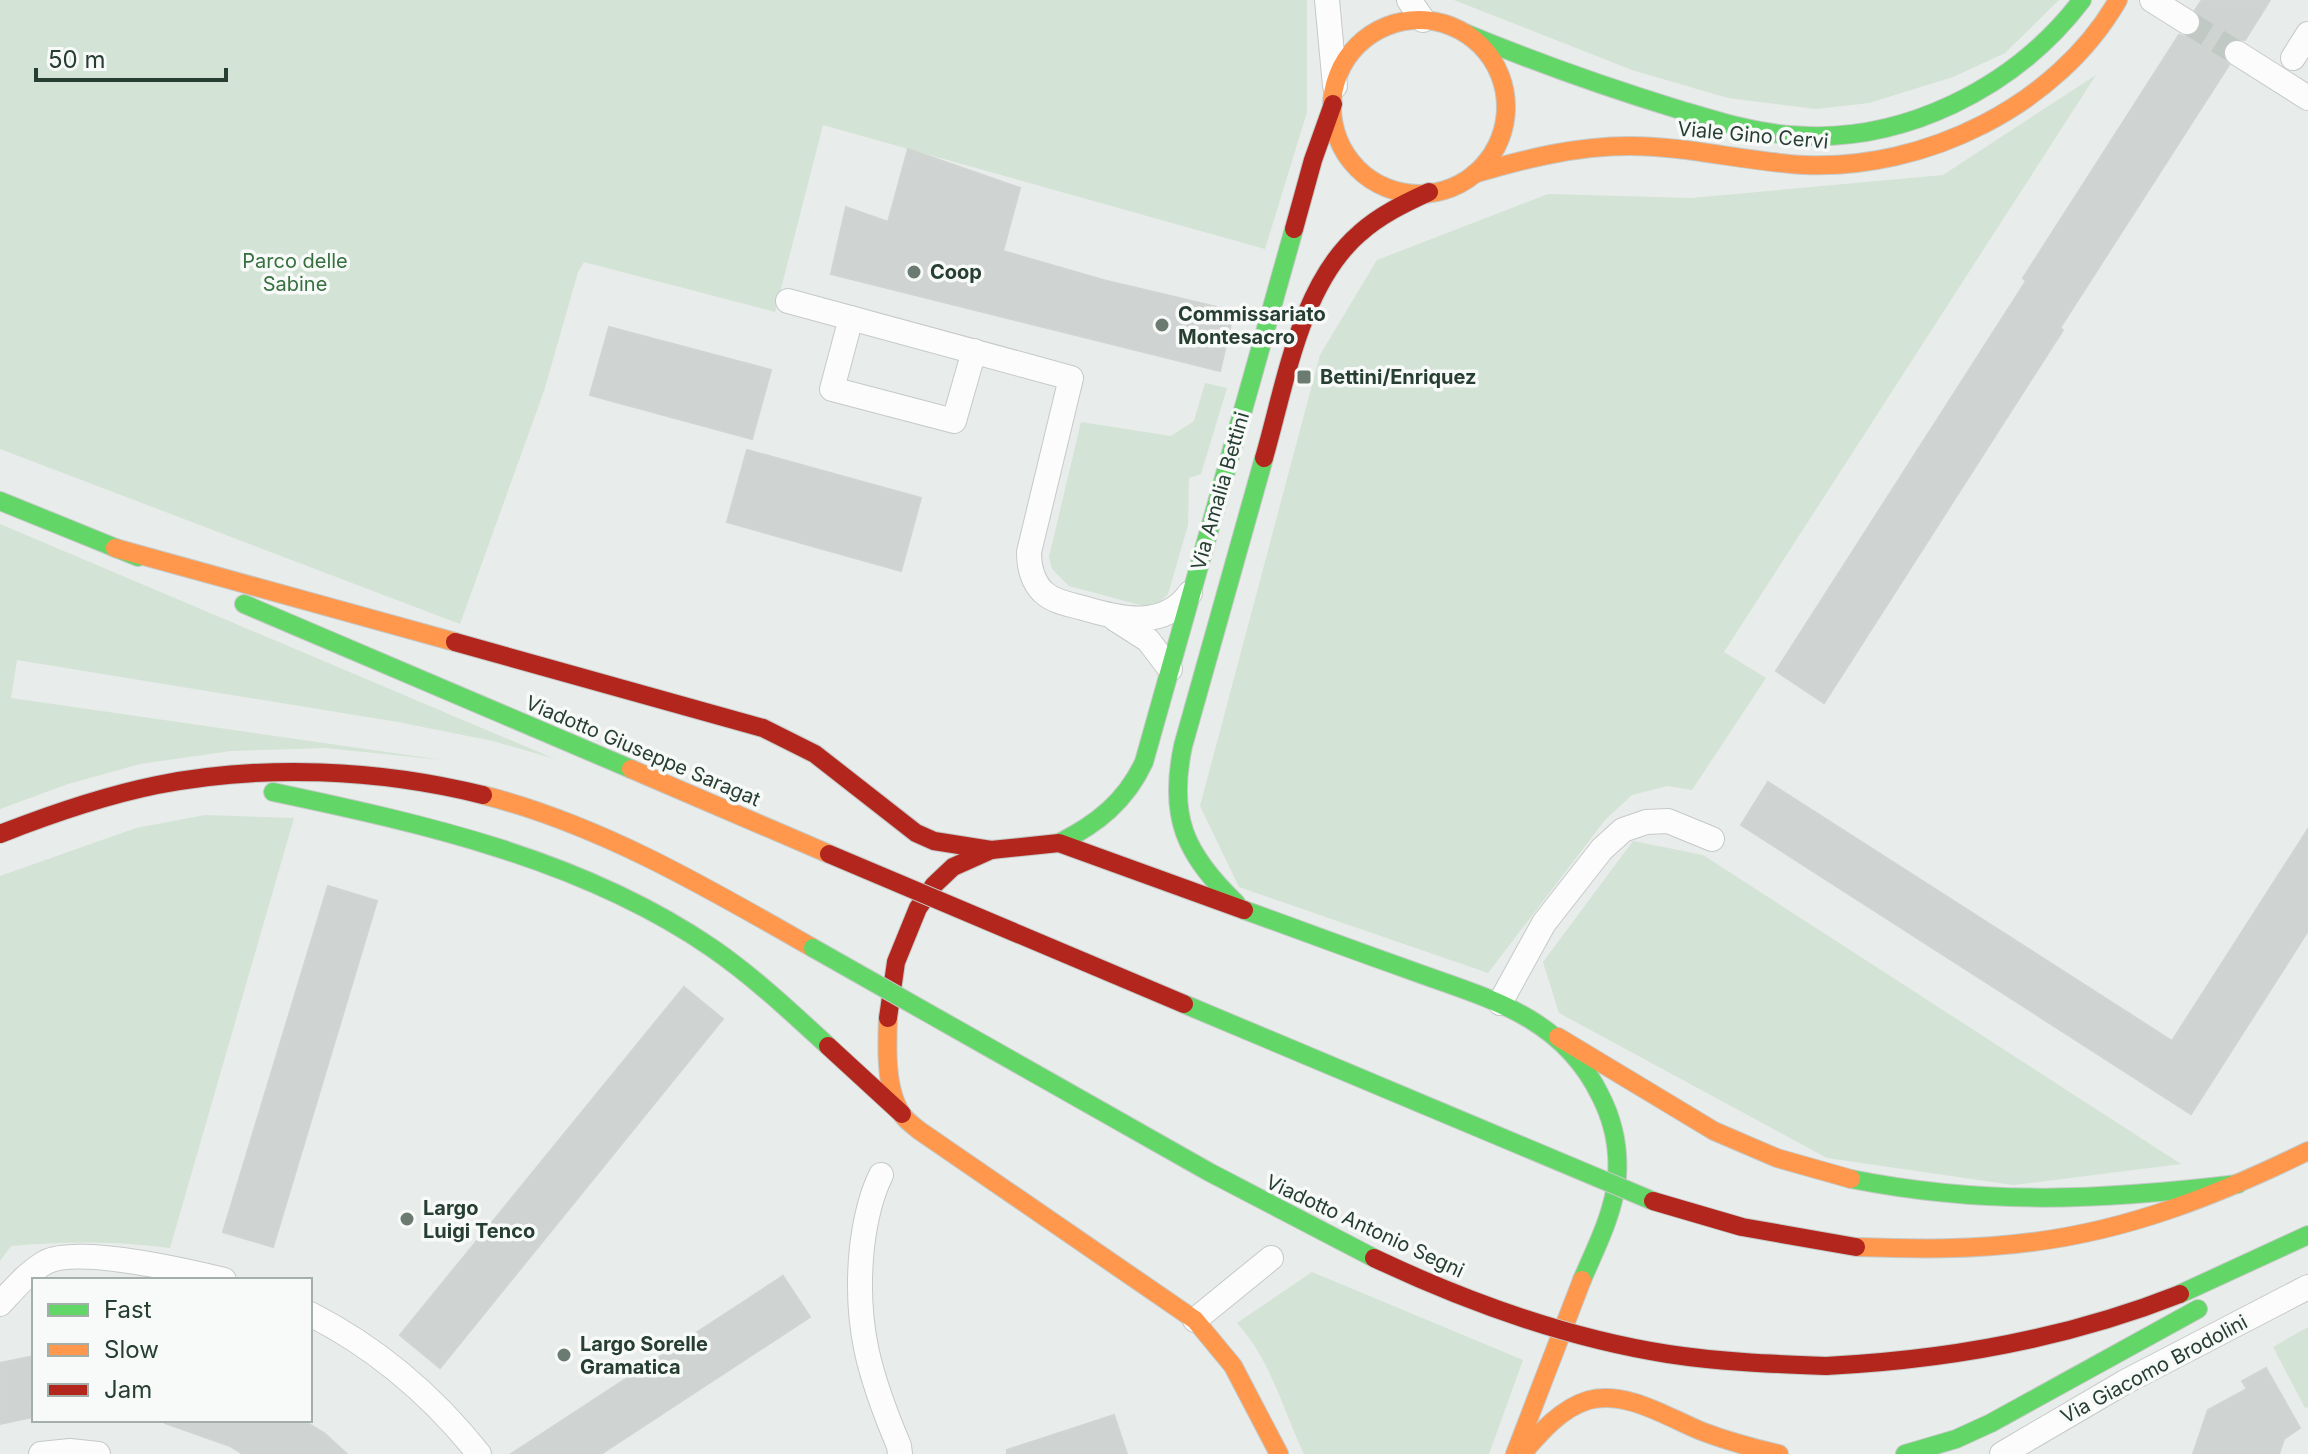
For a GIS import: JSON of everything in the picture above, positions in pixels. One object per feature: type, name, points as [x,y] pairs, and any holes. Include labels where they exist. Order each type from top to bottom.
[{"type":"main road","name":"Viale Gino Cervi","points":[[1465,33],[1593,82],[1712,119],[1781,134],[1838,135],[1877,129],[1919,117],[1995,84],[2045,44],[2082,0]]},
{"type":"main road","name":"Viale Gino Cervi","points":[[1474,174],[1549,154],[1629,146],[1805,165],[1845,165],[1896,157],[1951,138],[2026,97],[2088,45],[2118,0]]},
{"type":"main road","points":[[1416,10],[1465,33],[1492,59],[1505,93],[1506,117],[1488,160],[1474,174],[1450,188],[1413,193],[1376,182],[1361,171],[1340,141],[1333,118],[1334,95],[1345,62],[1367,37],[1416,10]]},
{"type":"main road","name":"Via Amalia Bettini","points":[[1059,843],[1105,817],[1135,784],[1144,762],[1334,95]]},
{"type":"main road","points":[[1241,907],[1213,882],[1183,831],[1175,803],[1183,746],[1297,343],[1312,301],[1334,260],[1350,239],[1384,213],[1429,192]]},
{"type":"main road","name":"Viadotto Giuseppe Saragat","points":[[0,501],[1644,1198],[1753,1230],[1856,1247],[1954,1250],[2050,1241],[2146,1219],[2238,1184]]},
{"type":"main road","points":[[115,548],[763,728],[815,754],[916,833],[934,841],[991,850]]},
{"type":"main road","name":"Viadotto Antonio Segni","points":[[214,779],[309,774],[366,776],[453,789],[544,813],[626,847],[719,894],[1252,1197],[1374,1259],[1482,1304],[1604,1341],[1656,1352],[1754,1364],[1826,1366],[1960,1355],[2112,1319],[2177,1295],[2307,1235]]},
{"type":"main road","points":[[0,834],[116,795],[181,781],[214,779],[354,809],[496,847],[555,866],[612,891],[651,911],[729,962],[781,1004],[902,1114],[1195,1320],[1229,1358],[1279,1454]]},
{"type":"main road","points":[[902,1114],[891,1081],[886,1026],[890,993],[902,947],[919,906],[937,882],[962,861],[991,850],[1059,843],[1500,1003],[1526,1015],[1714,1131],[1797,1166],[1863,1184],[1916,1193],[2004,1199],[2155,1195],[2238,1184],[2308,1151]]},
{"type":"main road","points":[[1515,1454],[1608,1212],[1617,1177],[1612,1129],[1603,1103],[1584,1065],[1558,1037]]},
{"type":"main road","points":[[1905,1454],[1935,1447],[1973,1432],[2076,1378],[2234,1286],[2307,1235]]},
{"type":"main road","points":[[1522,1454],[1563,1415],[1601,1398],[1629,1404],[1732,1442],[1779,1454]]},
{"type":"main road","points":[[1254,1442],[1256,1409]]},
{"type":"street","name":"Via Amalia Bettini","points":[[1327,0],[1334,95]]},
{"type":"street","points":[[2152,0],[2187,22]]},
{"type":"street","points":[[2293,58],[2308,34]]},
{"type":"street","points":[[2237,53],[2308,98]]},
{"type":"street","points":[[788,301],[1071,378],[1029,552],[1030,569],[1038,586],[1052,598],[1113,617],[1142,619],[1162,616],[1177,608],[1192,590]]},
{"type":"street","points":[[851,318],[832,389],[954,421],[974,351]]},
{"type":"street","points":[[1113,617],[1148,640],[1170,669]]},
{"type":"street","points":[[1500,1003],[1544,923],[1602,849],[1623,830],[1646,822],[1668,821],[1712,839]]},
{"type":"street","points":[[881,1175],[872,1197],[864,1237],[859,1312],[870,1369],[903,1451]]},
{"type":"street","points":[[0,1304],[33,1271],[48,1261],[67,1256],[128,1262],[213,1278]]},
{"type":"street","points":[[1195,1320],[1271,1258]]},
{"type":"street","name":"Via Giacomo Brodolini","points":[[2002,1454],[2125,1382],[2308,1287]]},
{"type":"street","points":[[312,1315],[357,1340],[391,1364],[425,1394],[479,1454]]},
{"type":"street","points":[[41,1454],[70,1451],[98,1454]]},
{"type":"green space","name":"Parco delle Sabine","points":[[0,0],[1307,0],[1307,112],[1265,249],[823,125],[775,312],[584,262],[578,272],[544,391],[460,624],[0,449]]},
{"type":"green space","points":[[1454,0],[2059,0],[2005,53],[1953,77],[1869,103],[1816,109],[1728,98],[1632,70]]},
{"type":"green space","points":[[2096,75],[1724,652],[1766,678],[1692,790],[1667,786],[1632,795],[1605,820],[1488,973],[1239,887],[1200,806],[1320,355],[1377,260],[1548,194],[1691,198],[1943,175]]},
{"type":"green space","points":[[1205,383],[1227,388],[1201,474],[1189,478],[1188,525],[1168,594],[1160,602],[1144,606],[1069,586],[1052,569],[1049,557],[1081,422],[1171,436],[1194,421]]},
{"type":"green space","points":[[0,524],[555,759],[493,741],[398,722],[17,660],[11,698],[443,760],[325,748],[231,751],[140,764],[68,784],[0,809]]},
{"type":"green space","points":[[205,815],[294,818],[170,1248],[110,1243],[32,1244],[11,1246],[0,1261],[0,876],[136,828]]},
{"type":"green space","points":[[1633,841],[1703,855],[2181,1164],[2013,1185],[1827,1158],[1559,1013],[1543,962]]},
{"type":"green space","points":[[1312,1272],[1523,1360],[1489,1454],[1304,1454],[1268,1369],[1237,1323]]},
{"type":"green space","points":[[2308,1327],[2308,1407],[2305,1408],[2273,1347]]},
{"type":"building","points":[[2202,0],[2270,0],[2245,40],[2231,39],[2224,46],[2223,59],[2229,65],[1824,703],[1776,671],[2026,281],[2023,278],[2179,35],[2187,37],[2199,31],[2202,22],[2195,10]]},
{"type":"building","points":[[908,149],[1020,188],[1003,251],[1103,280],[1234,311],[1220,371],[831,274],[846,207],[888,222]]},
{"type":"building","points":[[609,327],[771,370],[752,439],[590,395]]},
{"type":"building","points":[[747,450],[921,498],[901,571],[727,522]]},
{"type":"building","points":[[1768,782],[2172,1041],[2308,829],[2308,931],[2191,1114],[1741,825]]},
{"type":"building","points":[[328,886],[377,901],[273,1247],[223,1232]]},
{"type":"building","points":[[684,987],[723,1019],[440,1368],[400,1335]]},
{"type":"building","points":[[783,1276],[810,1317],[601,1454],[511,1454]]},
{"type":"building","points":[[32,1356],[32,1417],[0,1424],[0,1363]]},
{"type":"building","points":[[2266,1368],[2300,1428],[2284,1439],[2279,1454],[2193,1454],[2208,1410],[2247,1389],[2242,1381]]},
{"type":"building","points":[[1114,1415],[1127,1454],[1007,1454],[1007,1450]]},
{"type":"building","points":[[305,1422],[324,1433],[347,1454],[243,1454],[230,1446],[165,1423]]},
{"type":"tunnel","points":[[2187,22],[2237,53]]},
{"type":"traffic: fast","points":[[1465,33],[1597,83],[1719,121],[1790,135],[1832,136],[1914,120],[1990,84],[2024,60],[2082,0]]},
{"type":"traffic: fast","points":[[1059,843],[1109,810],[1137,776],[1144,762],[1294,229]]},
{"type":"traffic: fast","points":[[1236,903],[1204,868],[1185,833],[1178,794],[1179,771],[1183,746],[1264,458]]},
{"type":"traffic: fast","points":[[0,501],[138,557]]},
{"type":"traffic: fast","points":[[244,604],[631,769]]},
{"type":"traffic: fast","points":[[273,792],[444,832],[556,868],[610,891],[662,917],[712,948],[828,1046]]},
{"type":"traffic: fast","points":[[1244,910],[1490,999],[1541,1026],[1563,1045],[1583,1067],[1605,1105],[1617,1156],[1612,1204],[1582,1280]]},
{"type":"traffic: fast","points":[[813,948],[1209,1172],[1374,1258]]},
{"type":"traffic: fast","points":[[1184,1004],[1653,1201]]},
{"type":"traffic: fast","points":[[1851,1179],[1950,1193],[2044,1198],[2139,1194],[2238,1184]]},
{"type":"traffic: fast","points":[[2180,1294],[2308,1235]]},
{"type":"traffic: fast","points":[[1905,1454],[1956,1439],[1991,1423],[2198,1309]]},
{"type":"traffic: slow","points":[[1474,174],[1550,154],[1629,146],[1805,165],[1850,164],[1896,156],[1941,143],[1984,124],[2024,100],[2060,71],[2092,38],[2118,0]]},
{"type":"traffic: slow","points":[[1419,20],[1452,27],[1480,46],[1499,74],[1506,107],[1499,140],[1480,168],[1452,187],[1419,194],[1386,187],[1358,168],[1339,140],[1332,107],[1339,74],[1358,46],[1386,27],[1419,20]]},
{"type":"traffic: slow","points":[[115,548],[455,642]]},
{"type":"traffic: slow","points":[[631,769],[829,854]]},
{"type":"traffic: slow","points":[[483,795],[570,823],[653,860],[813,948]]},
{"type":"traffic: slow","points":[[888,1018],[887,1054],[892,1092],[905,1118],[1195,1320],[1233,1366],[1279,1454]]},
{"type":"traffic: slow","points":[[1558,1037],[1714,1131],[1777,1158],[1851,1179]]},
{"type":"traffic: slow","points":[[1856,1247],[1966,1248],[2010,1245],[2104,1229],[2208,1196],[2308,1151]]},
{"type":"traffic: slow","points":[[1515,1454],[1582,1280]]},
{"type":"traffic: slow","points":[[1522,1454],[1560,1415],[1589,1400],[1603,1398],[1632,1402],[1711,1435],[1779,1454]]},
{"type":"traffic: jam","points":[[1294,229],[1313,160],[1333,104]]},
{"type":"traffic: jam","points":[[1264,458],[1297,338],[1323,280],[1340,254],[1360,233],[1393,210],[1429,192]]},
{"type":"traffic: jam","points":[[455,642],[763,728],[815,754],[916,833],[934,841],[991,850]]},
{"type":"traffic: jam","points":[[0,834],[77,806],[137,789],[238,774],[320,772],[362,775],[483,795]]},
{"type":"traffic: jam","points":[[888,1018],[896,962],[918,908],[934,885],[953,867],[991,850],[1059,843],[1244,910]]},
{"type":"traffic: jam","points":[[829,854],[1184,1004]]},
{"type":"traffic: jam","points":[[828,1046],[902,1114]]},
{"type":"traffic: jam","points":[[1653,1201],[1742,1227],[1856,1247]]},
{"type":"traffic: jam","points":[[1374,1258],[1481,1303],[1592,1338],[1688,1357],[1826,1366]]},
{"type":"traffic: jam","points":[[1826,1366],[1917,1359],[2006,1345],[2094,1323],[2180,1294]]},
{"type":"place","name":"Coop","points":[[914,272]]},
{"type":"place","name":"Commissariato Montesacro","points":[[1162,325]]},
{"type":"place","name":"Bettini/Enriquez","points":[[1304,377]]},
{"type":"place","name":"Largo Luigi Tenco","points":[[407,1219]]},
{"type":"place","name":"Largo Sorelle Gramatica","points":[[564,1355]]}]
